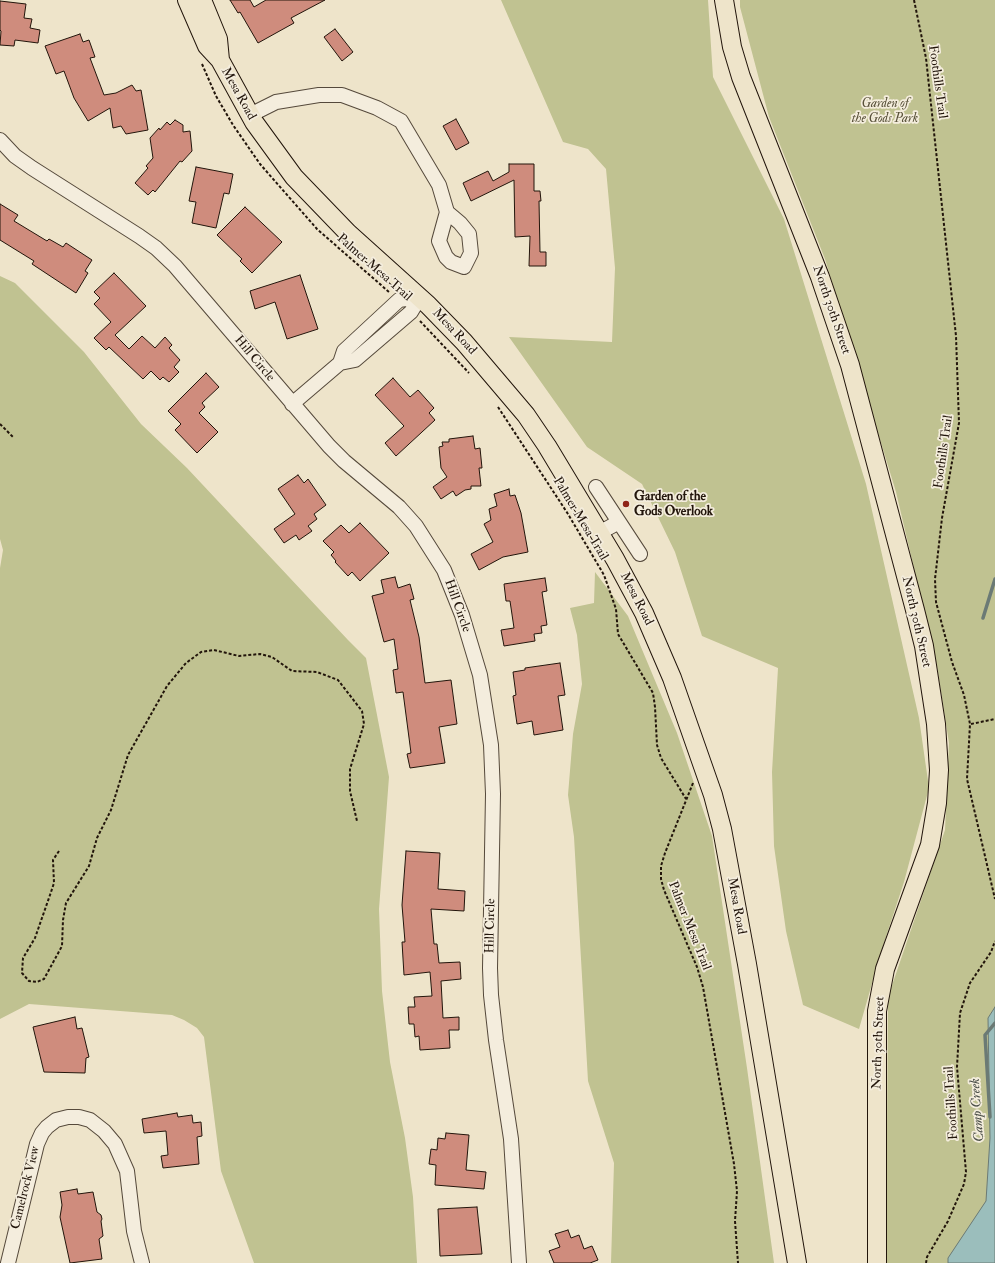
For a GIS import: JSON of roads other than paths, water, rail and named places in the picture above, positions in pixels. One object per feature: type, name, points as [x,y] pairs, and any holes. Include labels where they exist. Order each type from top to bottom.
[{"type":"main road","name":"Mesa Road","points":[[187,0],[207,46],[220,60],[250,115],[274,151],[318,204],[415,304],[464,342],[526,415],[547,446],[631,587],[658,642],[713,795],[722,829],[734,890],[797,1263]]},
{"type":"main road","name":"Mesa Road","points":[[202,0],[218,39],[220,60]]},
{"type":"main road","name":"North 30th Street","points":[[724,0],[732,47],[741,77],[820,277],[850,365],[922,639],[936,724],[939,770],[937,803],[930,845],[885,969],[878,1011],[877,1263]]},
{"type":"street","points":[[250,115],[276,102],[319,95],[342,95],[377,108],[401,122],[439,185],[447,212]]},
{"type":"street","name":"Hill Circle","points":[[0,140],[15,156],[32,168],[156,248],[197,290],[292,404],[344,461],[399,507],[427,541],[444,570],[453,592],[480,675],[488,718],[493,773],[490,968],[491,995],[496,1040],[511,1139],[519,1263]]},
{"type":"street","points":[[340,363],[344,351],[399,300],[415,304]]},
{"type":"street","points":[[292,404],[340,363],[355,360],[381,338],[415,304]]},
{"type":"street","points":[[370,326],[381,338]]},
{"type":"street","points":[[596,487],[640,554]]},
{"type":"street","points":[[599,533],[619,522]]},
{"type":"street","name":"Camelrock View","points":[[8,1263],[37,1144],[42,1133],[47,1127],[56,1120],[68,1117],[79,1117],[90,1120],[104,1131],[117,1148],[126,1171],[134,1231],[142,1263]]},
{"type":"water","points":[[995,1007],[995,1263],[948,1263],[948,1258],[986,1201],[990,1138],[988,1018]]},
{"type":"waterway","name":"Camp Creek","points":[[983,618],[995,579]]},
{"type":"waterway","name":"Camp Creek","points":[[990,1117],[985,1035],[995,1023]]},
{"type":"place","name":"Garden of the Gods Overlook","points":[[626,504]]},
{"type":"park label","name":"Garden of the Gods Park","points":[[885,112]]}]
